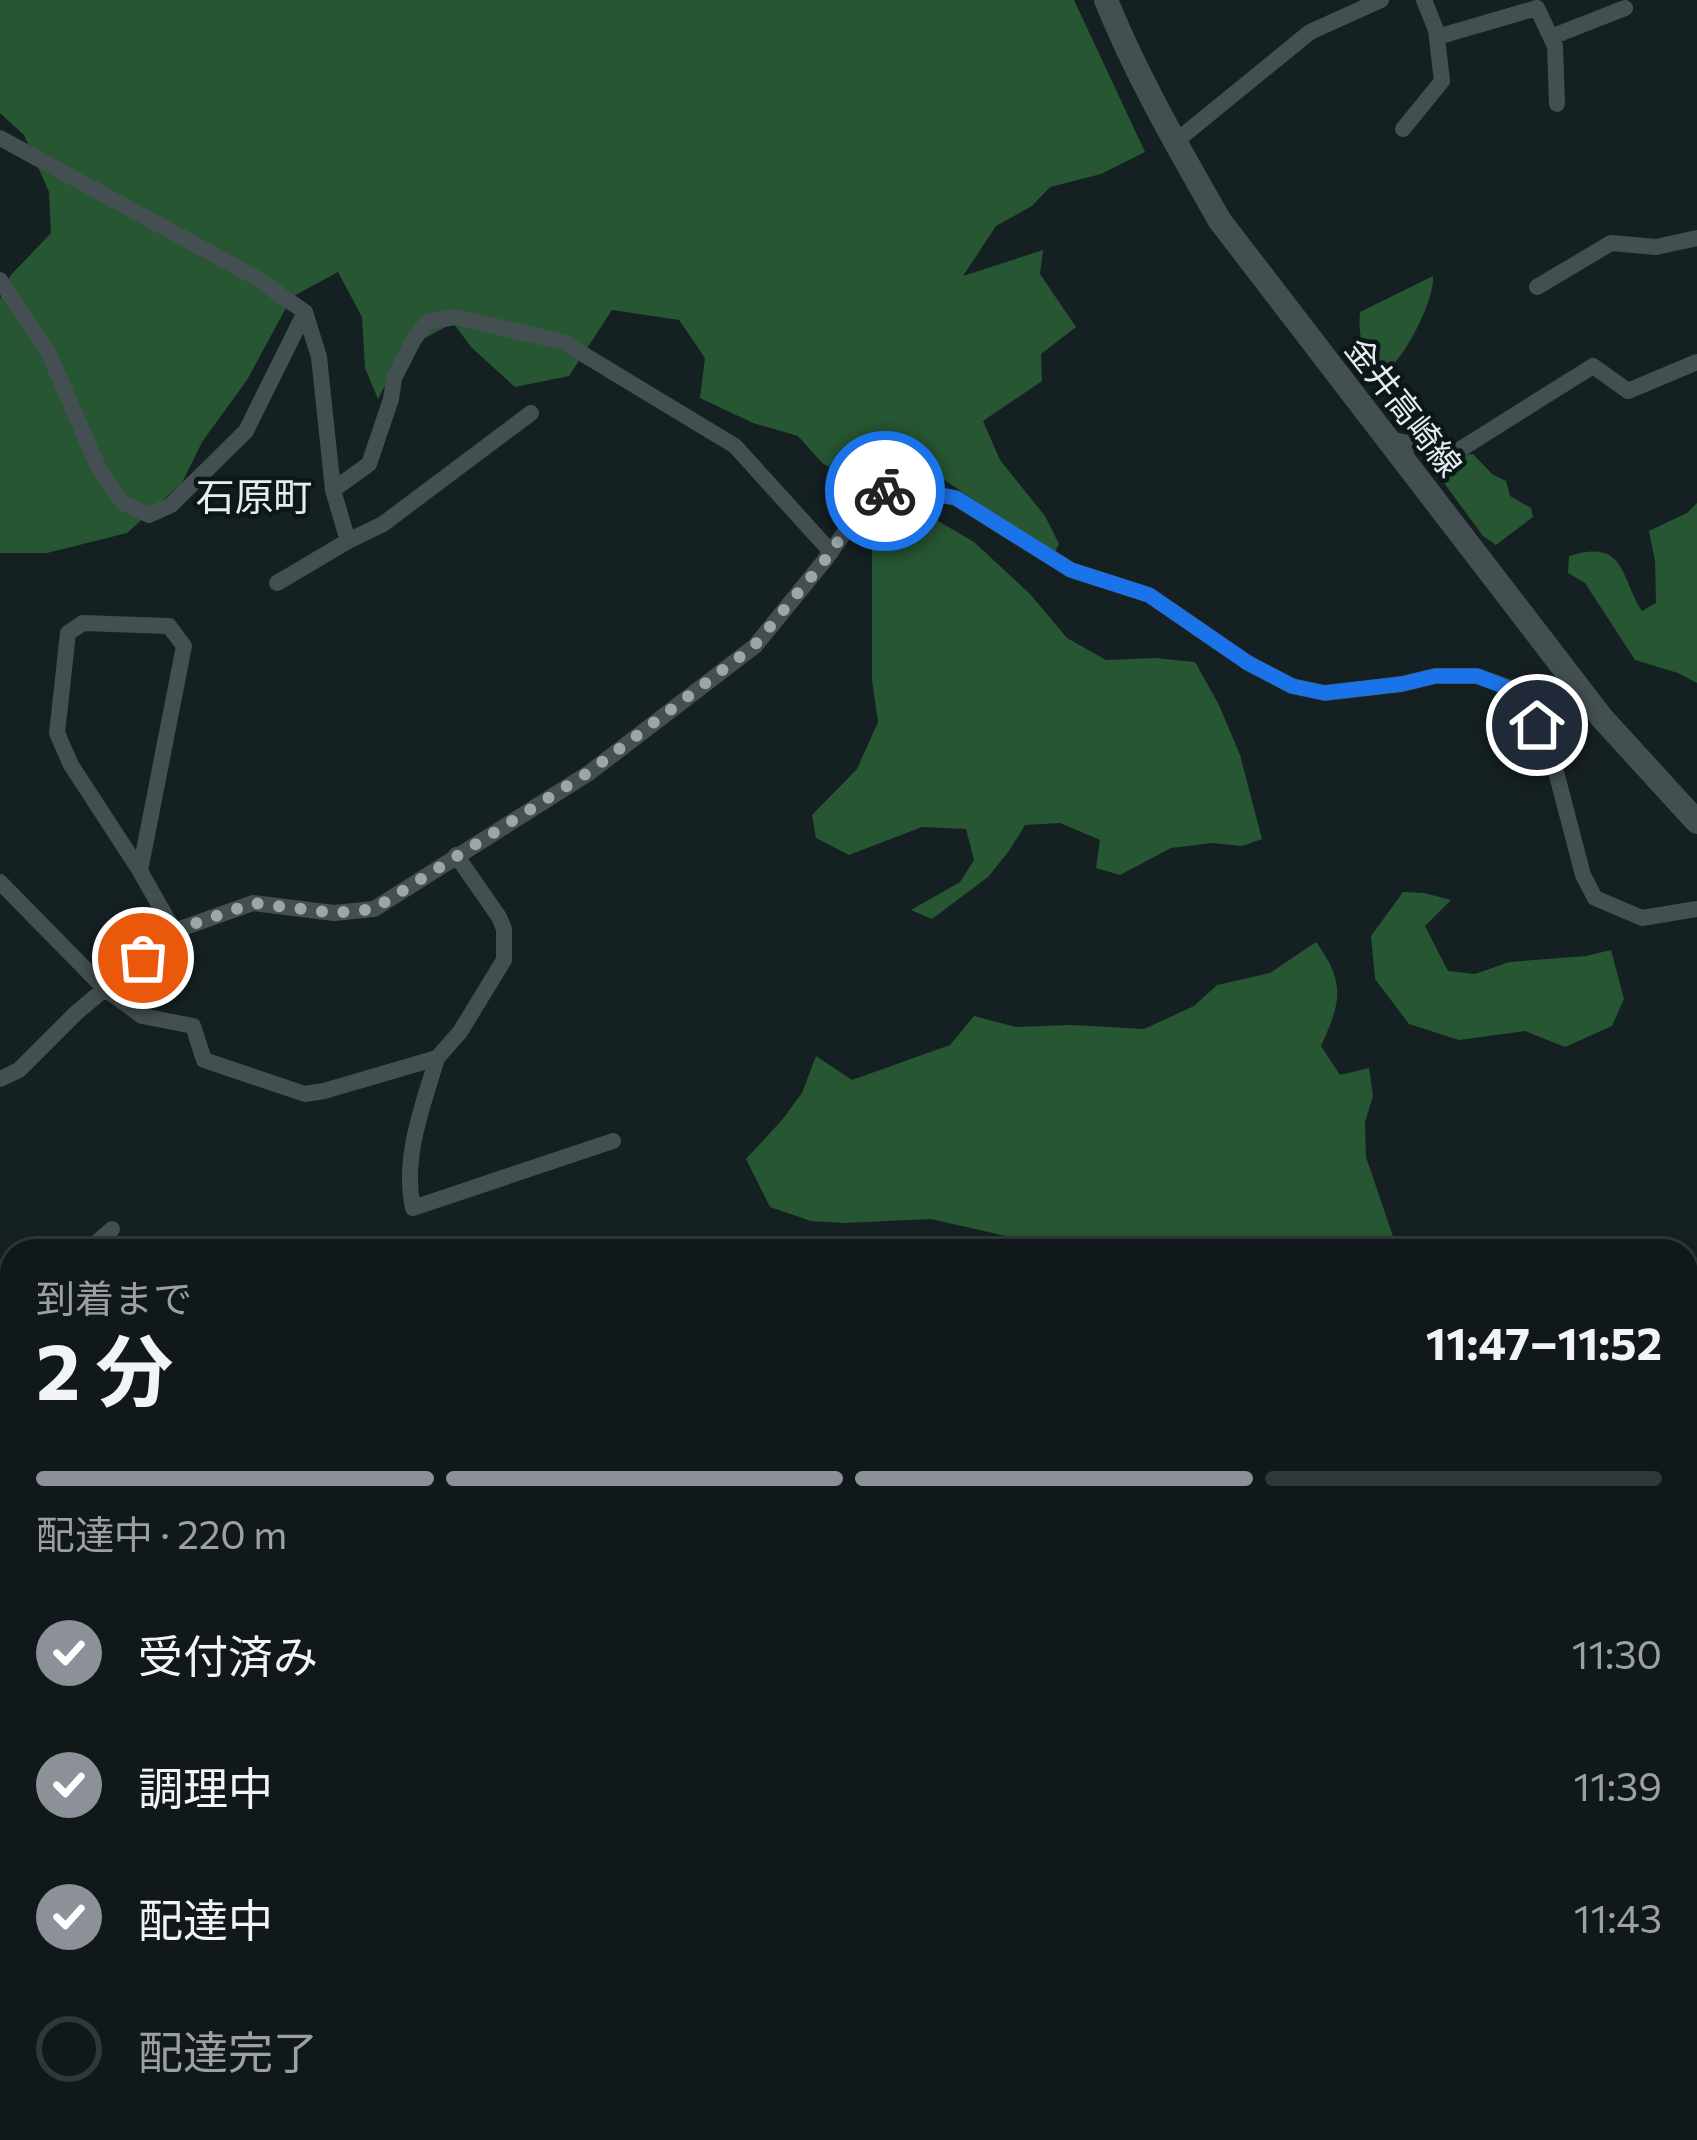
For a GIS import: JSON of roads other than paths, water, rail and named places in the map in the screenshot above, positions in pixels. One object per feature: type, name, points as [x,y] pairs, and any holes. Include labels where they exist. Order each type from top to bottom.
[{"type":"main road","name":"金井高崎線","points":[[1106,0],[1175,142],[1220,221],[1603,718],[1697,821]]},
{"type":"street","points":[[1175,142],[1310,32],[1381,0]]},
{"type":"street","points":[[1403,129],[1442,81],[1437,37],[1424,0]]},
{"type":"street","points":[[1437,37],[1538,8],[1555,46],[1557,104]]},
{"type":"street","points":[[1551,37],[1625,8]]},
{"type":"street","points":[[0,138],[253,276],[305,312],[319,357],[333,490],[348,542]]},
{"type":"street","points":[[1538,287],[1611,243],[1656,247],[1697,238]]},
{"type":"street","points":[[0,280],[49,354],[99,469],[123,502],[149,514],[171,505],[246,431],[305,312]]},
{"type":"street","points":[[333,490],[369,464],[394,378],[414,339],[428,322],[455,317],[563,342],[735,446],[831,552]]},
{"type":"street","points":[[1388,439],[1456,452],[1593,366],[1628,391],[1697,362]]},
{"type":"street","points":[[277,583],[383,524],[531,413]]},
{"type":"street","points":[[0,1078],[20,1070],[76,1013],[174,931],[253,903],[334,913],[374,909],[589,772],[754,646],[866,502],[893,486],[956,498],[1071,570],[1149,595],[1248,663],[1292,686],[1324,693],[1435,676],[1477,676],[1516,691],[1555,768],[1583,875],[1595,898],[1642,918],[1697,909]]},
{"type":"street","points":[[140,871],[184,646],[169,626],[83,623],[68,633],[57,733],[71,765],[174,931]]},
{"type":"street","points":[[456,855],[499,917],[504,960],[460,1032],[437,1058],[415,1130],[408,1186],[413,1208],[614,1142]]},
{"type":"street","points":[[0,882],[105,989],[142,1016],[193,1026],[204,1060],[305,1094],[437,1058]]},
{"type":"street","points":[[100,1239],[112,1228]]},
{"type":"district","name":"石原町","points":[[254,495]]}]
